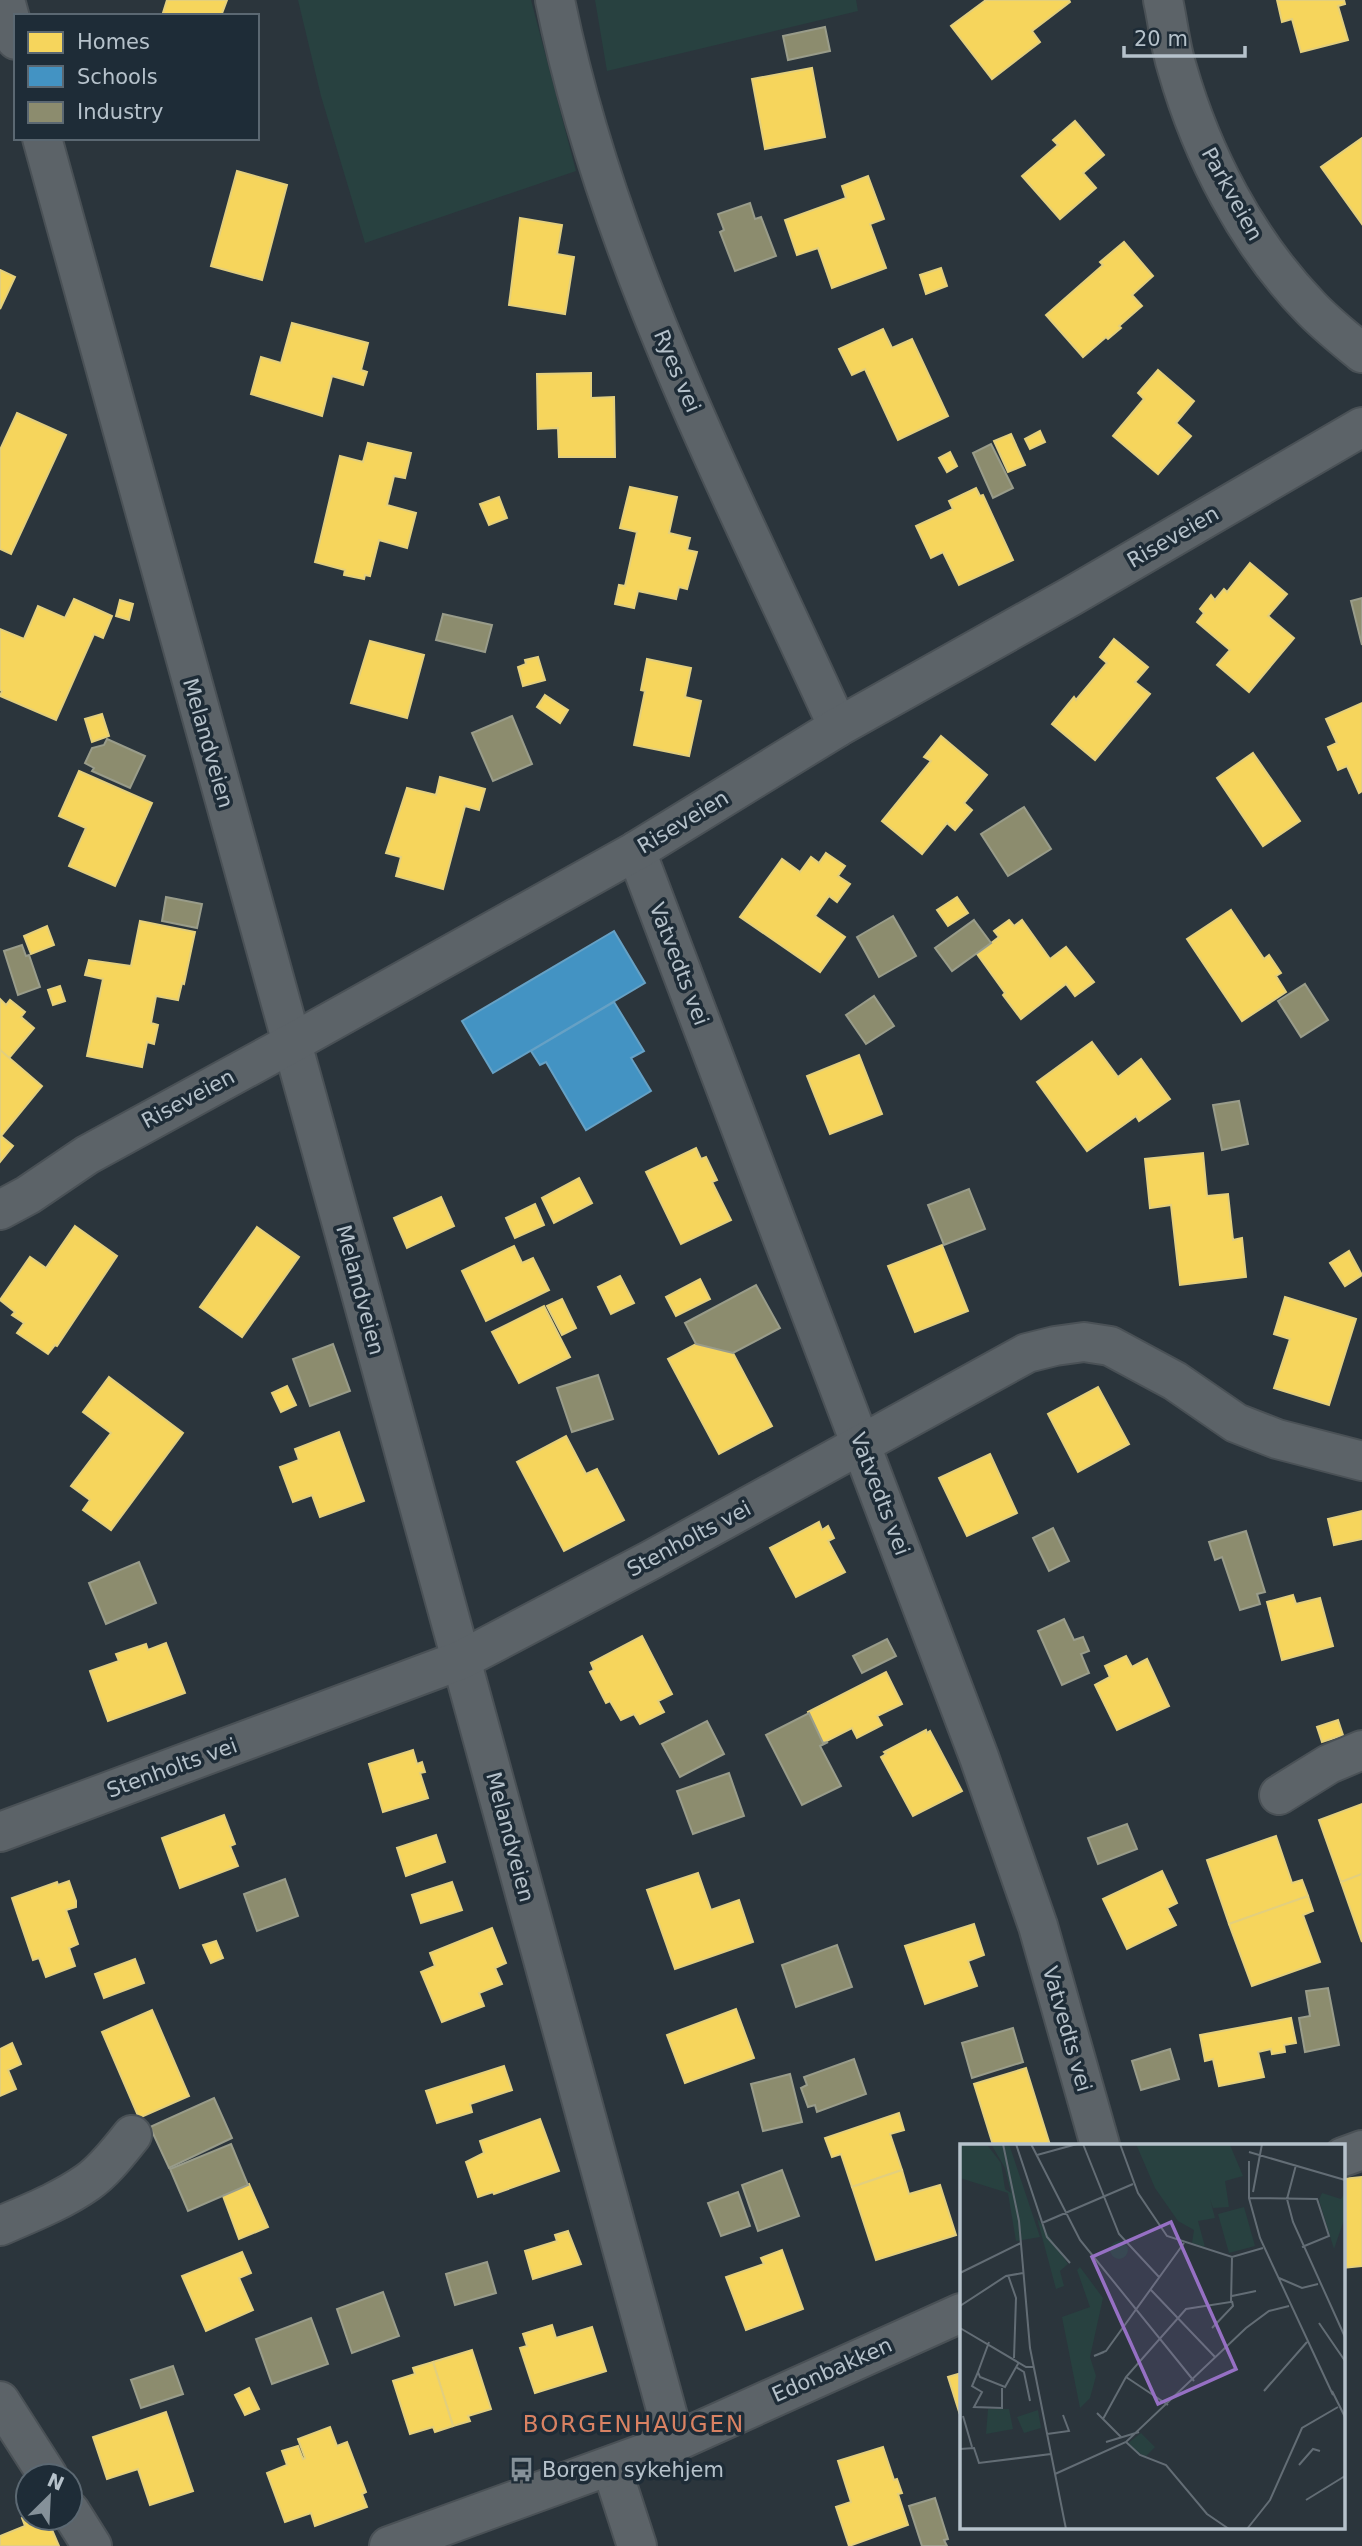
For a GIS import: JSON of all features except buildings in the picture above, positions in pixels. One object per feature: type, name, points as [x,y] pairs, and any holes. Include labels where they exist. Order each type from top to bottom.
[{"type":"street","points":[[5,0],[14,33]]},
{"type":"street","name":"Ryes vei","points":[[555,0],[579,102],[651,310],[702,429],[838,727]]},
{"type":"street","name":"Parkveien","points":[[1163,0],[1176,65],[1197,129],[1222,182],[1252,232],[1288,282],[1310,308],[1362,353]]},
{"type":"street","name":"Melandveien","points":[[43,140],[675,2442]]},
{"type":"street","name":"Riseveien","points":[[0,1210],[28,1195],[87,1155],[636,851],[838,727],[1362,428]]},
{"type":"street","name":"Vatvedts vei","points":[[636,851],[975,1745],[1038,1926],[1100,2144]]},
{"type":"street","name":"Stenholts vei","points":[[0,1832],[461,1660],[862,1445],[1027,1353],[1084,1342],[1110,1346],[1175,1381],[1236,1423],[1277,1439],[1362,1461]]},
{"type":"street","points":[[1279,1795],[1329,1764],[1362,1750]]},
{"type":"street","points":[[0,2226],[56,2202],[89,2181],[107,2165],[132,2135]]},
{"type":"street","points":[[1344,2157],[1362,2150]]},
{"type":"street","name":"Edonbakken","points":[[389,2546],[675,2442],[960,2313]]},
{"type":"street","points":[[0,2402],[39,2462]]},
{"type":"street","points":[[611,2466],[636,2546]]},
{"type":"green space","points":[[298,0],[531,0],[576,171],[365,243],[321,96]]},
{"type":"green space","points":[[595,0],[856,0],[858,11],[607,71]]},
{"type":"place","name":"Borgen sykehjem","points":[[522,2470]]},
{"type":"district","name":"BORGENHAUGEN","points":[[634,2424]]}]
